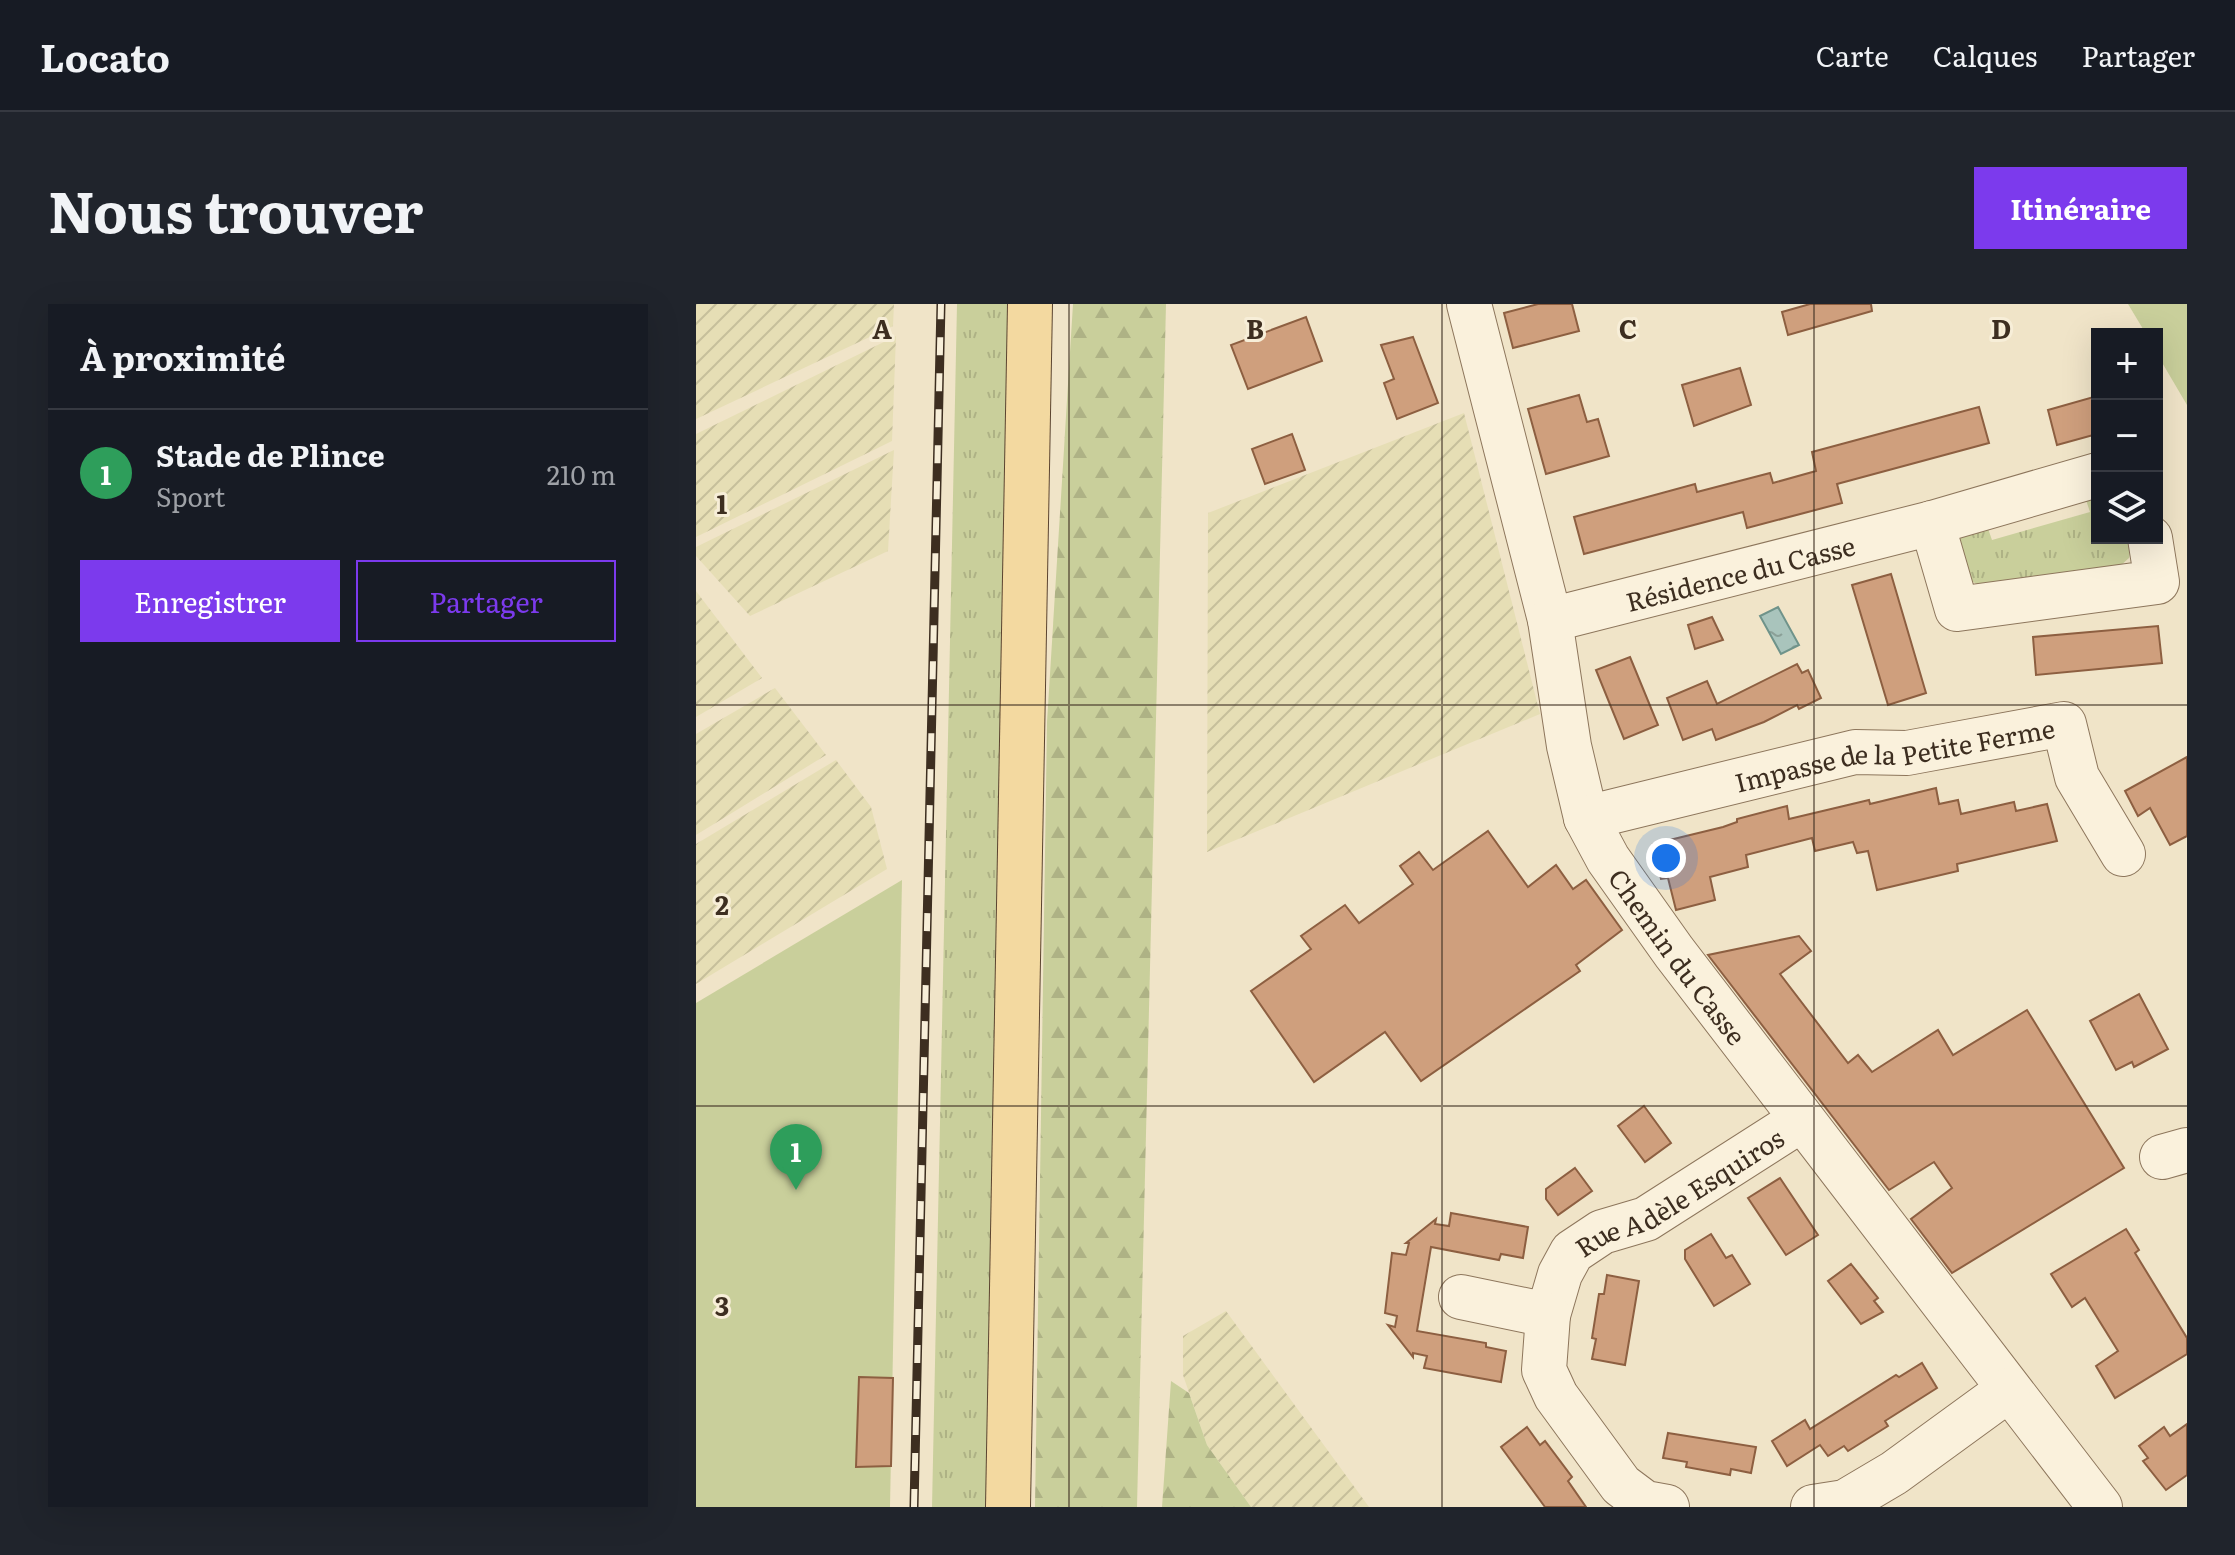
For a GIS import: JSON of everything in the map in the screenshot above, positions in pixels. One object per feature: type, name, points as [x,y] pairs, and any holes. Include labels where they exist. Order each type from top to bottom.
[{"type":"main road","points":[[1008,1507],[1030,304]]},
{"type":"street","name":"Chemin du Casse","points":[[1469,304],[1550,620],[1569,746],[1586,818],[1616,871],[1801,1120],[2100,1507]]},
{"type":"street","name":"Résidence du Casse","points":[[1550,620],[1932,523],[2091,477]]},
{"type":"street","points":[[1932,523],[1957,609],[2157,582],[2151,544]]},
{"type":"street","name":"Impasse de la Petite Ferme","points":[[1586,818],[1855,752],[1907,753],[2064,724],[2077,777],[2123,854]]},
{"type":"street","name":"Rue Adèle Esquiros","points":[[1667,1507],[1645,1503],[1621,1485],[1556,1396],[1544,1370],[1548,1315],[1560,1274],[1572,1252],[1602,1232],[1646,1219],[1801,1120]]},
{"type":"street","points":[[1461,1297],[1548,1315]]},
{"type":"street","points":[[1813,1507],[1845,1502],[1894,1473],[2008,1390]]},
{"type":"shaded area","points":[[696,304],[894,304],[893,326],[696,419]]},
{"type":"shaded area","points":[[896,336],[892,441],[696,537],[696,434]]},
{"type":"shaded area","points":[[1464,413],[1540,714],[1207,852],[1208,513]]},
{"type":"shaded area","points":[[894,450],[888,551],[750,616],[696,556],[696,547]]},
{"type":"shaded area","points":[[696,591],[762,678],[696,717]]},
{"type":"shaded area","points":[[775,688],[826,755],[696,835],[696,734]]},
{"type":"shaded area","points":[[836,760],[871,807],[887,869],[696,984],[696,844]]},
{"type":"shaded area","points":[[1226,1311],[1369,1507],[1251,1507],[1207,1445],[1183,1375],[1183,1336]]},
{"type":"green space","points":[[957,304],[1016,304],[992,1507],[932,1507]]},
{"type":"green space","points":[[1073,304],[1166,304],[1137,1507],[1035,1507],[1047,722]]},
{"type":"green space","points":[[2128,304],[2187,304],[2187,405],[2163,364],[2163,328],[2142,328]]},
{"type":"green space","points":[[2083,491],[2091,491],[2091,544],[2131,544],[2129,558],[2119,567],[1989,590],[1967,579],[1958,544],[1967,525],[1985,520],[1992,540],[2090,512]]},
{"type":"green space","points":[[902,880],[890,1507],[696,1507],[696,1003]]},
{"type":"green space","points":[[1171,1381],[1189,1393],[1207,1445],[1251,1507],[1162,1507]]},
{"type":"water","points":[[1778,607],[1799,645],[1781,654],[1760,616]]},
{"type":"building","points":[[1538,304],[1572,304],[1579,331],[1513,348],[1504,313]]},
{"type":"building","points":[[1810,304],[1871,304],[1872,311],[1788,335],[1782,312]]},
{"type":"building","points":[[1306,317],[1322,361],[1248,389],[1231,345]]},
{"type":"building","points":[[1413,337],[1438,403],[1397,419],[1384,383],[1394,379],[1381,345]]},
{"type":"building","points":[[1740,368],[1751,405],[1694,426],[1682,385]]},
{"type":"building","points":[[1579,395],[1587,422],[1598,419],[1609,456],[1546,474],[1528,409]]},
{"type":"building","points":[[2091,398],[2091,436],[2057,445],[2048,410]]},
{"type":"building","points":[[1979,407],[1989,443],[1837,484],[1842,503],[1747,528],[1743,512],[1584,554],[1574,517],[1695,484],[1697,492],[1770,473],[1773,483],[1816,471],[1812,452]]},
{"type":"building","points":[[1292,434],[1305,470],[1265,484],[1252,449]]},
{"type":"building","points":[[1891,574],[1926,693],[1888,705],[1852,585]]},
{"type":"building","points":[[1712,617],[1723,640],[1695,649],[1688,625]]},
{"type":"building","points":[[2158,626],[2162,663],[2036,675],[2033,637]]},
{"type":"building","points":[[1630,657],[1658,725],[1624,739],[1596,670]]},
{"type":"building","points":[[1797,664],[1802,673],[1808,670],[1821,698],[1799,709],[1797,705],[1764,722],[1716,740],[1712,729],[1683,740],[1667,698],[1707,681],[1717,704]]},
{"type":"building","points":[[2187,757],[2187,836],[2170,845],[2150,808],[2138,816],[2125,791]]},
{"type":"building","points":[[1936,788],[1939,804],[1958,800],[1961,814],[2014,802],[2016,811],[2047,804],[2057,841],[1957,864],[1958,871],[1877,890],[1868,851],[1857,853],[1853,842],[1815,851],[1812,838],[1746,855],[1748,867],[1710,877],[1715,900],[1676,910],[1668,878],[1661,879],[1653,844],[1723,827],[1737,822],[1737,819],[1787,806],[1789,819]]},
{"type":"building","points":[[1488,831],[1528,887],[1556,865],[1573,889],[1586,880],[1622,930],[1576,965],[1580,971],[1421,1081],[1385,1032],[1314,1082],[1251,991],[1311,949],[1301,936],[1345,905],[1359,923],[1413,884],[1400,866],[1419,852],[1433,870]]},
{"type":"building","points":[[1799,936],[1811,951],[1780,974],[1848,1063],[1858,1055],[1872,1072],[1938,1030],[1953,1055],[2027,1010],[2124,1168],[1952,1273],[1911,1219],[1952,1188],[1934,1162],[1889,1190],[1708,955]]},
{"type":"building","points":[[2139,994],[2168,1049],[2134,1067],[2132,1062],[2116,1070],[2090,1021]]},
{"type":"building","points":[[1644,1106],[1671,1143],[1645,1162],[1618,1126]]},
{"type":"building","points":[[1575,1168],[1592,1191],[1558,1215],[1546,1199],[1546,1189]]},
{"type":"building","points":[[1780,1178],[1818,1235],[1786,1255],[1748,1198]]},
{"type":"building","points":[[1451,1213],[1528,1227],[1523,1258],[1501,1254],[1499,1260],[1431,1247],[1417,1331],[1486,1343],[1486,1347],[1506,1351],[1501,1382],[1424,1368],[1427,1356],[1413,1353],[1413,1357],[1388,1325],[1395,1327],[1397,1316],[1385,1313],[1392,1253],[1406,1255],[1409,1243],[1406,1243],[1436,1219],[1435,1224],[1449,1226]]},
{"type":"building","points":[[2126,1229],[2139,1250],[2135,1253],[2187,1338],[2187,1354],[2115,1398],[2096,1366],[2118,1351],[2085,1298],[2072,1307],[2051,1274]]},
{"type":"building","points":[[1711,1234],[1726,1258],[1732,1255],[1750,1284],[1714,1306],[1685,1259],[1685,1250]]},
{"type":"building","points":[[1851,1264],[1878,1298],[1874,1301],[1883,1312],[1861,1324],[1828,1281]]},
{"type":"building","points":[[1607,1275],[1639,1281],[1625,1365],[1592,1359],[1599,1294],[1604,1294]]},
{"type":"building","points":[[1922,1363],[1937,1388],[1885,1421],[1888,1426],[1848,1451],[1844,1446],[1828,1456],[1820,1445],[1787,1466],[1772,1441],[1805,1420],[1810,1429],[1896,1375],[1899,1377]]},
{"type":"building","points":[[859,1377],[893,1378],[891,1466],[856,1467]]},
{"type":"building","points":[[2187,1424],[2187,1475],[2166,1490],[2143,1461],[2148,1458],[2139,1446],[2164,1427],[2170,1436]]},
{"type":"building","points":[[1527,1427],[1540,1445],[1545,1441],[1572,1477],[1568,1481],[1586,1507],[1545,1507],[1501,1447]]},
{"type":"building","points":[[1668,1433],[1756,1447],[1751,1473],[1731,1469],[1730,1475],[1686,1467],[1687,1462],[1663,1458]]},
{"type":"railway","points":[[914,1507],[941,304]]},
{"type":"place","name":"Stade de Plince","points":[[796,1190]]}]
